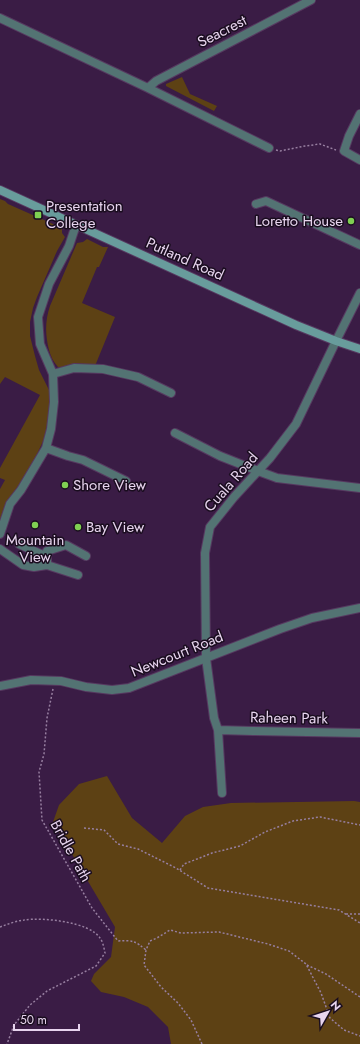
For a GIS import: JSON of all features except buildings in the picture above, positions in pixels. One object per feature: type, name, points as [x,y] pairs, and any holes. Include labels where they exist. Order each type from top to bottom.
[{"type":"main road","name":"Putland Road","points":[[0,190],[296,324],[336,341],[360,349]]},
{"type":"street","name":"Seacrest","points":[[148,88],[156,81],[311,0]]},
{"type":"street","points":[[0,18],[148,88],[269,148]]},
{"type":"street","points":[[360,114],[348,136],[344,151],[360,160]]},
{"type":"street","points":[[256,204],[266,200],[360,245]]},
{"type":"street","points":[[0,534],[10,504],[21,490],[46,448],[54,402],[53,374],[40,344],[38,317],[49,284],[69,246],[76,225]]},
{"type":"street","name":"Cuala Road","points":[[222,793],[218,730],[214,718],[206,658],[206,553],[210,527],[234,497],[258,472],[296,424],[360,293]]},
{"type":"street","points":[[53,374],[74,368],[103,370],[138,377],[171,393]]},
{"type":"street","points":[[175,433],[220,456],[258,472],[277,478],[360,488]]},
{"type":"street","points":[[46,448],[82,460],[126,481]]},
{"type":"street","points":[[20,544],[47,561],[78,575]]},
{"type":"street","points":[[47,561],[47,551],[66,545],[86,556]]},
{"type":"street","points":[[0,549],[23,565],[34,567],[47,561]]},
{"type":"street","name":"Newcourt Road","points":[[0,686],[31,680],[61,681],[86,687],[112,690],[130,688],[280,629],[312,618],[360,608]]},
{"type":"street","name":"Raheen Park","points":[[218,730],[360,733]]},
{"type":"path","points":[[269,148],[280,151],[320,144],[332,149],[344,151]]},
{"type":"path","name":"Bridle Path","points":[[54,681],[47,718],[44,754],[39,772],[42,820],[92,908],[118,941],[129,940],[136,942],[146,950]]},
{"type":"path","points":[[180,870],[184,864],[212,853],[240,846],[265,832],[293,821],[320,817],[360,825]]},
{"type":"path","points":[[84,828],[104,830],[118,844],[138,849],[180,870],[208,888],[338,910],[360,923]]},
{"type":"path","points":[[345,914],[360,914]]},
{"type":"path","points":[[0,926],[25,920],[52,920],[74,923],[93,930],[101,938],[105,953],[96,966],[47,991],[30,1005],[14,1025],[7,1044]]},
{"type":"path","points":[[202,1044],[191,1020],[178,1003],[161,987],[144,965],[146,950],[150,941],[170,930],[181,933],[219,932],[268,944],[289,951],[306,964],[326,974],[360,997]]},
{"type":"path","points":[[306,964],[321,994],[330,1018],[344,1030],[360,1036]]},
{"type":"shaded area","points":[[182,77],[190,94],[217,106],[214,111],[166,86],[166,84]]},
{"type":"shaded area","points":[[0,199],[62,228],[62,233],[65,237],[57,251],[37,297],[30,322],[30,336],[35,356],[39,370],[49,390],[50,408],[45,437],[31,467],[8,501],[0,520],[0,489],[5,480],[0,478],[0,468],[40,395],[5,377],[0,384]]},
{"type":"shaded area","points":[[87,239],[103,247],[108,247],[99,267],[97,267],[82,303],[115,317],[95,366],[58,367],[53,361],[49,350],[46,333],[48,312],[77,243],[83,242]]},
{"type":"shaded area","points":[[107,776],[132,818],[162,843],[185,816],[203,807],[231,803],[360,802],[360,1044],[171,1044],[168,1027],[148,1007],[124,997],[101,992],[91,981],[94,974],[111,957],[115,927],[53,822],[59,805],[79,784]]},
{"type":"place","name":"Presentation College","points":[[38,215]]},
{"type":"place","name":"Loretto House","points":[[351,221]]},
{"type":"place","name":"Shore View","points":[[65,485]]},
{"type":"place","name":"Mountain View","points":[[35,525]]},
{"type":"place","name":"Bay View","points":[[78,527]]}]
